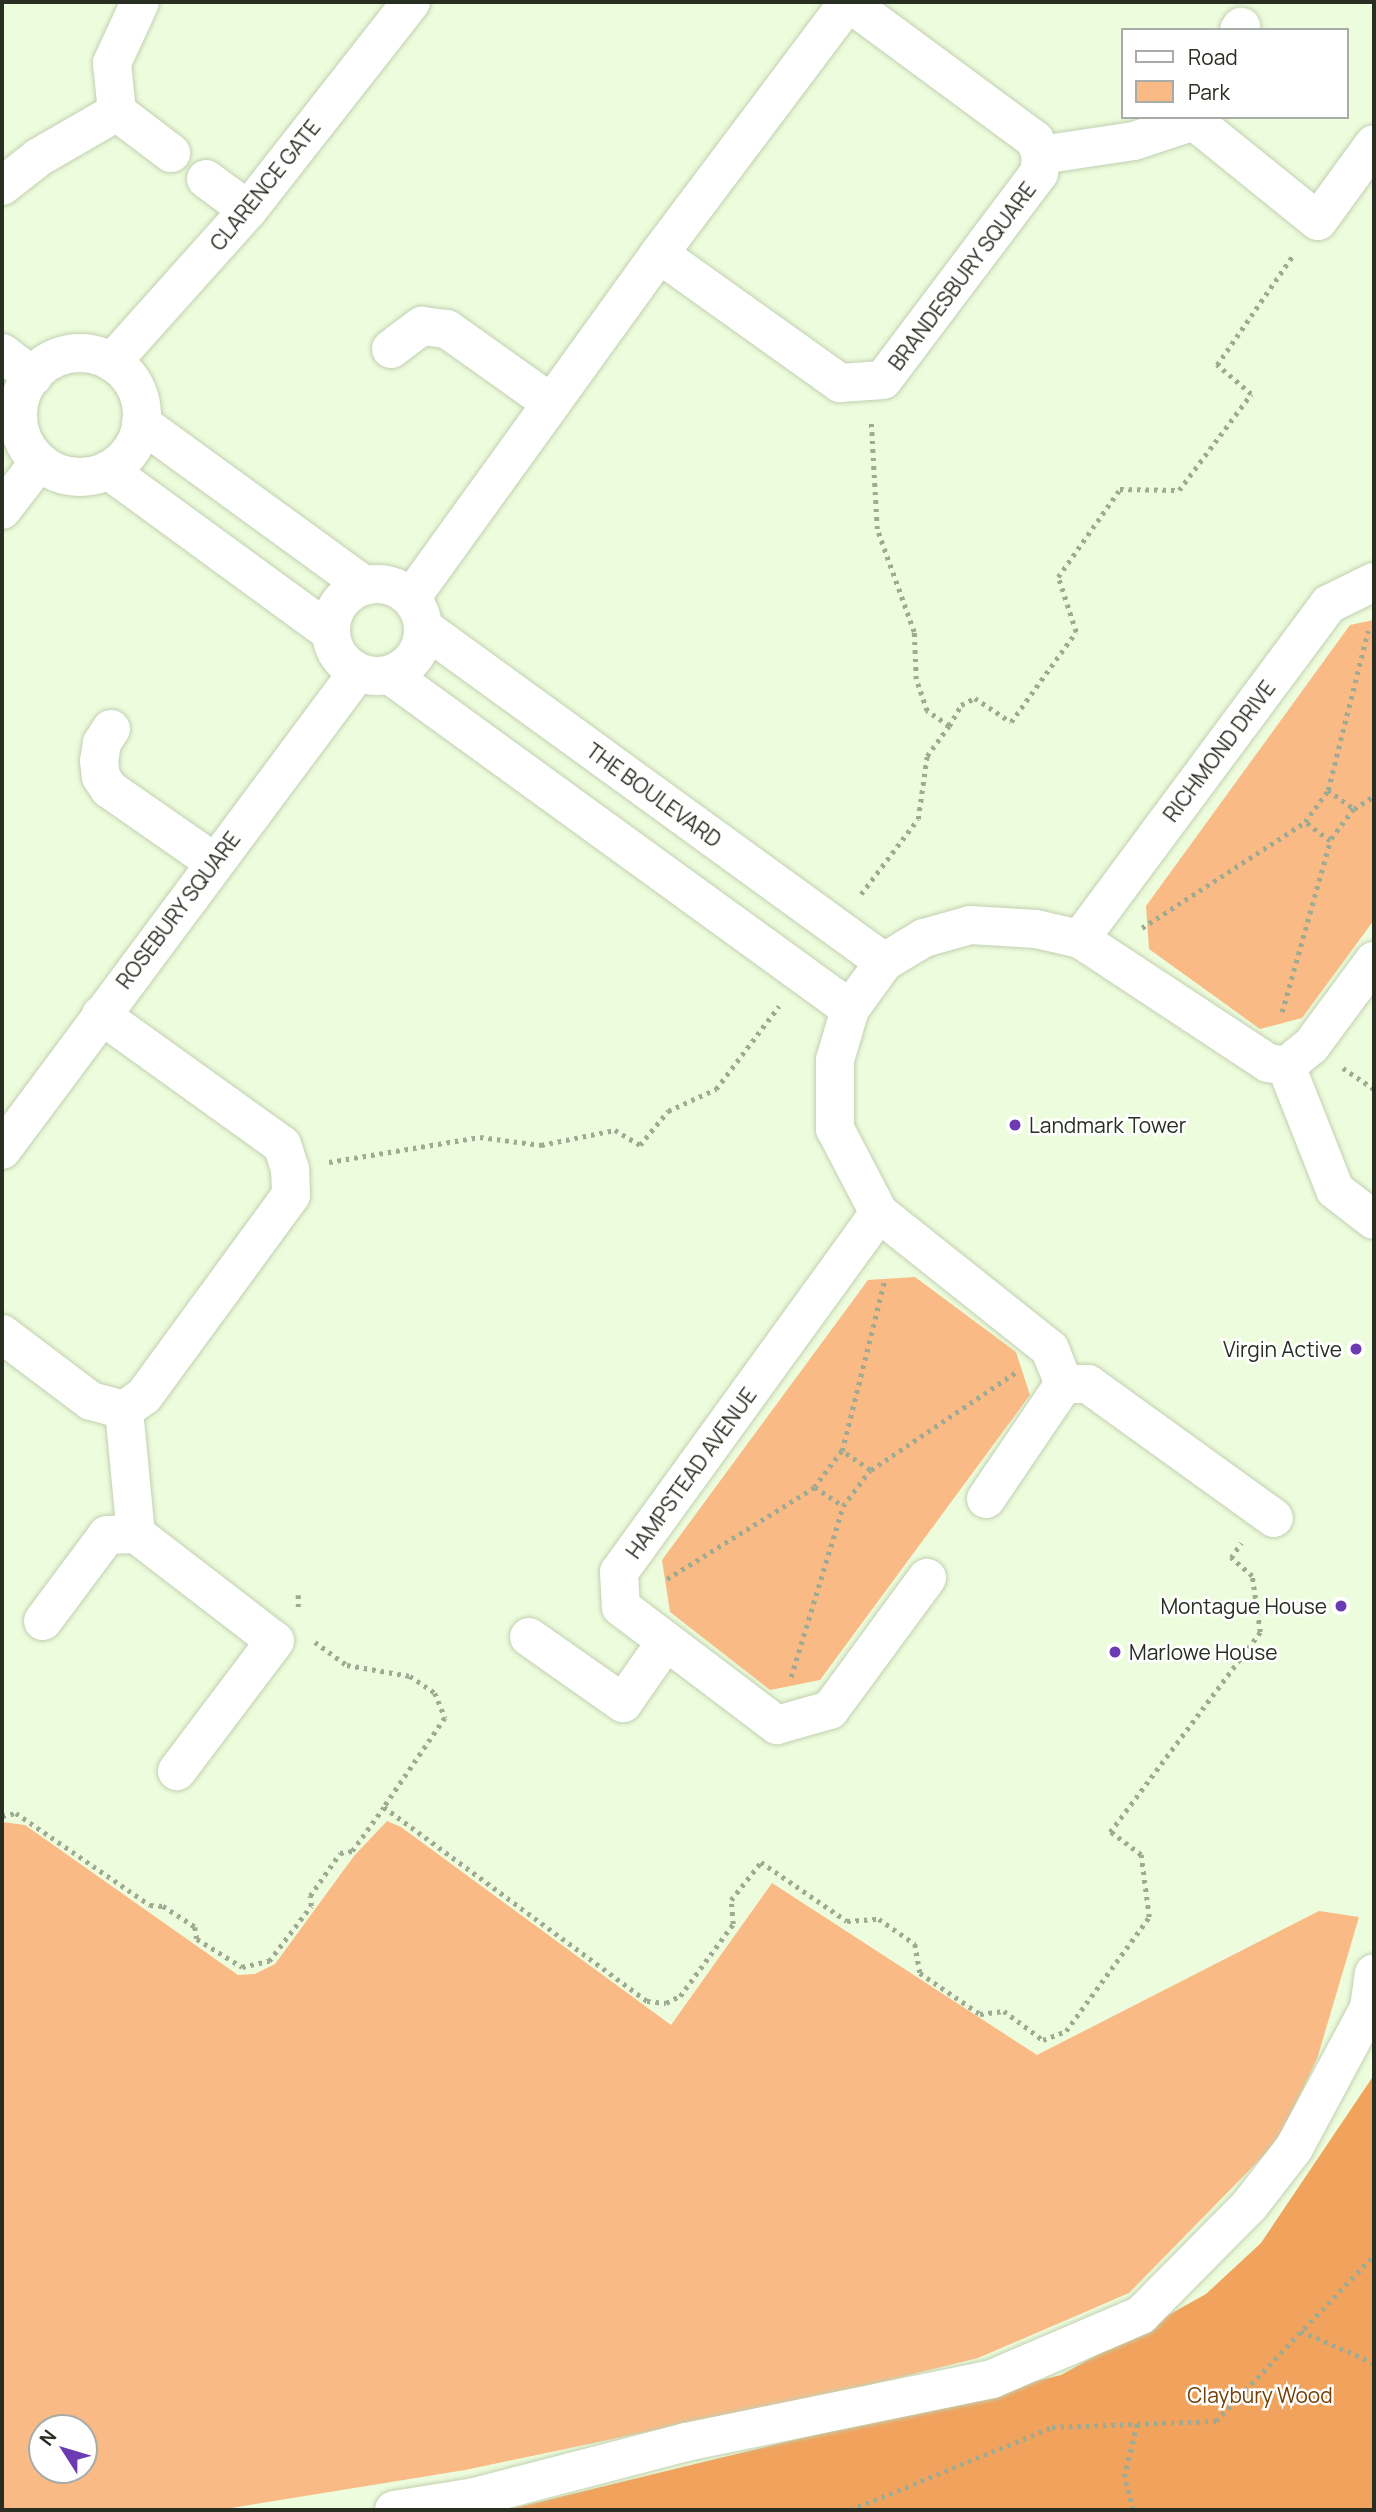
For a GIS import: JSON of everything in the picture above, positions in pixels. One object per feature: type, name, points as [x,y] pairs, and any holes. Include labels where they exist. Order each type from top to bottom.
[{"type":"street","points":[[140,2],[112,63],[117,112],[171,153]]},
{"type":"street","name":"CLARENCE GATE","points":[[112,362],[248,210],[411,2]]},
{"type":"street","name":"BRANDESBURY SQUARE","points":[[417,613],[551,403],[659,254],[848,2],[1035,140],[1041,155],[1039,173],[883,380],[840,383],[659,254]]},
{"type":"street","points":[[2,186],[38,157],[117,112]]},
{"type":"street","points":[[1041,155],[1134,141],[1194,119],[1318,221],[1374,144]]},
{"type":"street","points":[[206,179],[248,210]]},
{"type":"street","points":[[391,349],[422,326],[447,328],[551,403]]},
{"type":"street","points":[[2,353],[33,376]]},
{"type":"street","points":[[79,353],[112,362],[134,385],[141,423],[135,445],[108,470],[67,476],[39,462],[29,450],[18,420],[24,389],[33,376],[46,364],[79,353]]},
{"type":"street","points":[[141,423],[365,586]]},
{"type":"street","points":[[2,510],[39,462]]},
{"type":"street","points":[[108,470],[330,632],[338,656],[374,674],[850,1009]]},
{"type":"street","points":[[330,632],[344,598],[365,586],[389,586],[417,613],[416,655],[374,674]]},
{"type":"street","name":"RICHMOND DRIVE","points":[[1092,946],[1329,604],[1373,601]]},
{"type":"street","name":"THE BOULEVARD","points":[[417,613],[884,962]]},
{"type":"street","name":"ROSEBURY SQUARE","points":[[2,1150],[214,862],[374,674]]},
{"type":"street","points":[[111,729],[102,743],[99,761],[101,777],[109,789],[214,862]]},
{"type":"street","points":[[1064,1384],[1050,1349],[888,1220],[835,1129],[835,1060],[850,1009],[884,962],[924,938],[970,925],[1036,929],[1092,946],[1277,1065],[1335,1190],[1374,1220]]},
{"type":"street","points":[[1277,1065],[1311,1046],[1374,961]]},
{"type":"street","points":[[101,1015],[282,1145],[290,1169],[290,1195],[144,1396],[124,1410]]},
{"type":"street","name":"HAMPSTEAD AVENUE","points":[[621,1607],[619,1572],[888,1220]]},
{"type":"street","points":[[2,1334],[91,1401],[124,1410]]},
{"type":"street","points":[[986,1499],[1064,1384]]},
{"type":"street","points":[[1064,1384],[1088,1384],[1269,1515]]},
{"type":"street","points":[[124,1410],[136,1534]]},
{"type":"street","points":[[43,1621],[107,1535],[136,1534],[275,1641],[177,1771]]},
{"type":"street","points":[[621,1607],[665,1643],[777,1725],[830,1710],[927,1578]]},
{"type":"street","points":[[529,1637],[623,1703],[665,1643]]},
{"type":"street","points":[[394,2510],[475,2497],[686,2442],[992,2379],[1141,2315],[1249,2206],[1294,2148],[1369,2008],[1374,1973]]},
{"type":"path","points":[[836,927],[918,819],[927,756],[961,705],[975,698],[1011,722],[1076,632],[1058,577],[1120,489],[1179,490],[1251,394],[1217,365],[1318,221]]},
{"type":"path","points":[[869,381],[877,529],[914,632],[916,679],[927,711],[948,726]]},
{"type":"path","points":[[1092,946],[1305,822],[1328,790],[1373,601]]},
{"type":"path","points":[[1328,790],[1354,809]]},
{"type":"path","points":[[1277,1065],[1330,841],[1354,809],[1374,796]]},
{"type":"path","points":[[1305,822],[1330,841]]},
{"type":"path","points":[[290,1169],[480,1137],[541,1145],[615,1130],[640,1145],[668,1111],[716,1090],[803,974]]},
{"type":"path","points":[[621,1607],[815,1487],[842,1451],[888,1220]]},
{"type":"path","points":[[777,1725],[843,1506],[870,1470],[1050,1349]]},
{"type":"path","points":[[842,1451],[870,1470]]},
{"type":"path","points":[[815,1487],[843,1506]]},
{"type":"path","points":[[384,1807],[647,2001],[666,2003],[680,1996],[733,1924],[731,1900],[761,1862],[847,1921],[878,1919],[915,1944],[920,1973],[980,2014],[1004,2011],[1043,2040],[1066,2031],[1149,1917],[1142,1855],[1110,1832],[1259,1632],[1252,1576],[1231,1558],[1269,1515]]},
{"type":"path","points":[[298,1595],[298,1619]]},
{"type":"path","points":[[2,1816],[16,1813],[150,1905],[163,1906],[195,1927],[197,1939],[242,1967],[269,1961],[311,1906],[310,1896],[340,1853],[352,1851],[445,1718],[435,1693],[410,1676],[347,1665],[307,1637]]},
{"type":"path","points":[[850,2510],[1052,2427],[1216,2421],[1374,2255]]},
{"type":"path","points":[[1301,2331],[1374,2362]]},
{"type":"path","points":[[1133,2510],[1124,2477],[1137,2424]]},
{"type":"green space","points":[[1374,620],[1374,920],[1302,1018],[1260,1029],[1149,949],[1146,906],[1350,625]]},
{"type":"green space","points":[[915,1277],[1016,1352],[1030,1395],[820,1680],[770,1690],[670,1612],[662,1560],[868,1280]]},
{"type":"green space","points":[[387,1821],[401,1827],[671,2025],[772,1883],[1037,2055],[1319,1911],[1359,1917],[1317,2059],[1278,2141],[1129,2293],[978,2358],[865,2386],[465,2470],[219,2510],[2,2510],[2,1822],[25,1825],[238,1975],[255,1974],[275,1964],[354,1856]]},
{"type":"green space","name":"Claybury Wood","points":[[1374,2075],[1374,2510],[506,2510],[1061,2375],[1206,2294],[1261,2243]]},
{"type":"place","name":"Landmark Tower","points":[[1015,1125]]},
{"type":"place","name":"Virgin Active","points":[[1356,1349]]},
{"type":"place","name":"Montague House","points":[[1341,1606]]},
{"type":"place","name":"Marlowe House","points":[[1115,1652]]}]
